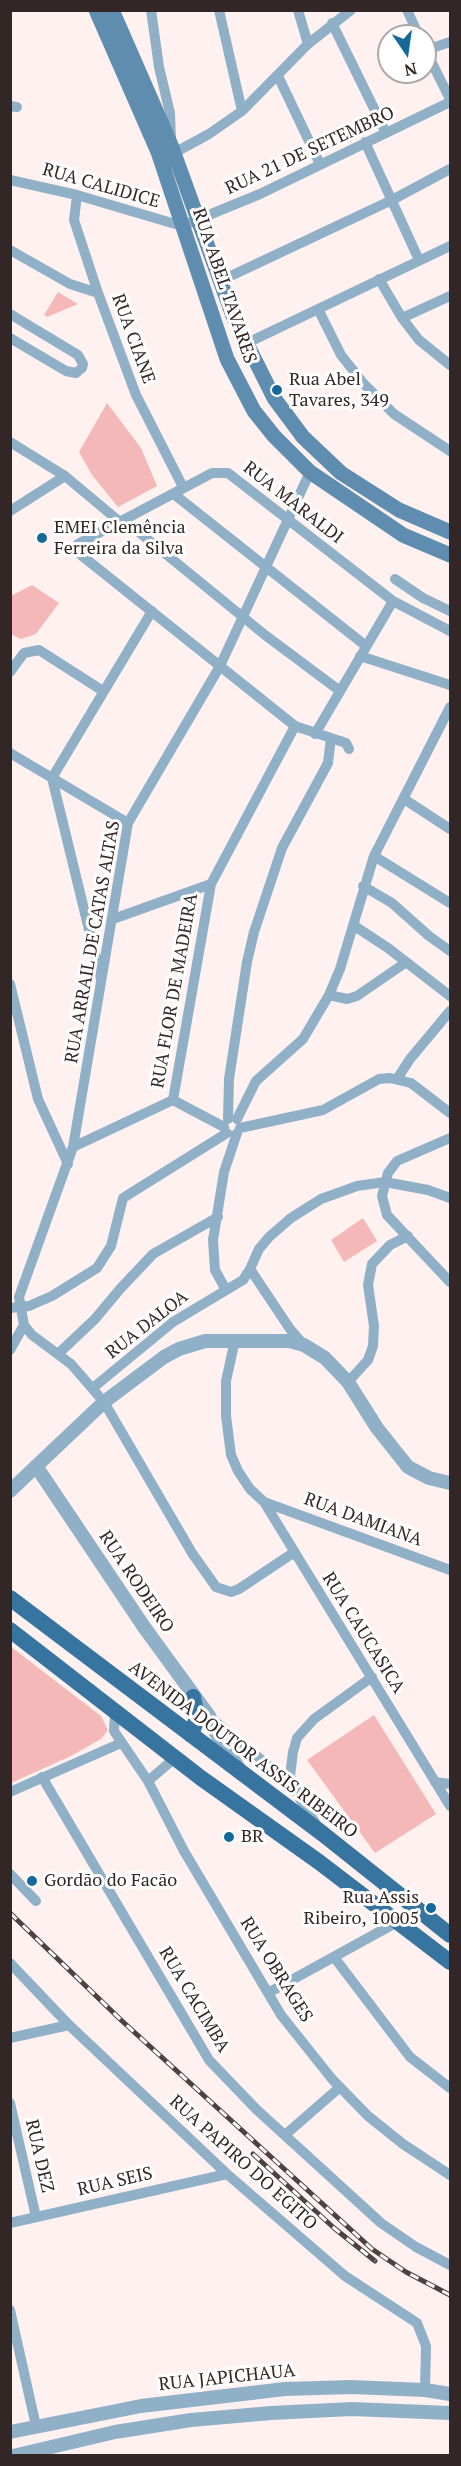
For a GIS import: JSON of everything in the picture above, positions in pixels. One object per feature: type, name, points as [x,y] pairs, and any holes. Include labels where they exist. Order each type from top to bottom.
[{"type":"main road","name":"RUA ABEL TAVARES","points":[[96,10],[158,152],[219,338],[237,380],[254,411],[274,436],[310,472],[403,535],[445,553]]},
{"type":"main road","name":"RUA ABEL TAVARES","points":[[112,10],[173,149],[245,344],[274,398],[303,437],[341,473],[399,510],[448,531]]},
{"type":"main road","points":[[237,380],[250,378],[258,370]]},
{"type":"main road","points":[[254,411],[261,401],[274,398]]},
{"type":"main road","points":[[445,553],[448,531]]},
{"type":"main road","name":"AVENIDA DOUTOR ASSIS RIBEIRO","points":[[10,1598],[323,1834],[450,1935]]},
{"type":"main road","points":[[10,1630],[115,1713],[399,1921],[450,1962]]},
{"type":"main road","points":[[190,1735],[197,1718],[193,1697]]},
{"type":"street","points":[[151,10],[159,67],[170,113],[173,149],[209,134],[242,111],[308,44],[351,10]]},
{"type":"street","points":[[219,10],[242,111]]},
{"type":"street","points":[[298,10],[308,44]]},
{"type":"street","points":[[407,10],[413,24]]},
{"type":"street","points":[[332,23],[386,133]]},
{"type":"street","points":[[437,73],[450,100]]},
{"type":"street","points":[[278,76],[320,164]]},
{"type":"street","name":"RUA 21 DE SETEMBRO","points":[[182,226],[199,221],[386,133],[450,100]]},
{"type":"street","points":[[365,142],[419,260]]},
{"type":"street","points":[[220,281],[392,200],[450,169]]},
{"type":"street","name":"RUA CALIDICE","points":[[10,180],[77,195],[182,226]]},
{"type":"street","name":"RUA CIANE","points":[[77,195],[74,220],[98,292],[136,395],[179,491]]},
{"type":"street","points":[[245,344],[450,246]]},
{"type":"street","points":[[10,250],[70,284],[98,292]]},
{"type":"street","points":[[379,279],[402,318],[425,346],[450,365]]},
{"type":"street","points":[[402,318],[450,297]]},
{"type":"street","points":[[318,309],[341,355],[364,384],[394,414],[450,451]]},
{"type":"street","points":[[10,314],[78,355],[83,364],[82,368],[76,373],[66,371],[10,338]]},
{"type":"street","points":[[10,442],[65,476],[340,692]]},
{"type":"street","name":"RUA ARRAIL DE CATAS ALTAS","points":[[15,1308],[74,1148],[128,823],[220,666],[310,472]]},
{"type":"street","name":"RUA MARALDI","points":[[349,749],[346,743],[295,726],[78,550],[78,544],[212,474],[228,473],[393,601],[450,631]]},
{"type":"street","points":[[10,511],[65,476]]},
{"type":"street","points":[[179,491],[363,651],[389,667],[421,674],[450,685]]},
{"type":"street","points":[[395,579],[423,598],[450,611]]},
{"type":"street","points":[[315,734],[393,601]]},
{"type":"street","points":[[102,983],[52,778],[152,611]]},
{"type":"street","points":[[10,672],[15,658],[30,650],[39,650],[104,691]]},
{"type":"street","points":[[232,1126],[256,1081],[303,1039],[329,995],[374,856],[450,707]]},
{"type":"street","name":"RUA FLOR DE MADEIRA","points":[[74,1148],[173,1100],[211,884],[295,726]]},
{"type":"street","points":[[226,1290],[216,1270],[212,1253],[232,1126],[229,1079],[247,962],[254,932],[285,841],[328,763],[331,738]]},
{"type":"street","points":[[10,753],[128,823]]},
{"type":"street","points":[[404,799],[450,829]]},
{"type":"street","points":[[374,856],[450,903]]},
{"type":"street","points":[[113,919],[211,884]]},
{"type":"street","points":[[363,886],[392,903],[429,936],[450,951]]},
{"type":"street","points":[[353,925],[388,948],[450,996]]},
{"type":"street","points":[[329,995],[347,999],[357,996],[405,963]]},
{"type":"street","points":[[10,984],[38,1099],[68,1164]]},
{"type":"street","points":[[398,1079],[410,1059],[450,1011]]},
{"type":"street","points":[[293,1553],[239,1589],[231,1592],[216,1587],[192,1553],[104,1402],[93,1387],[58,1354],[42,1344],[24,1325],[15,1308],[52,1296],[97,1268],[111,1246],[123,1197],[232,1126],[323,1110],[368,1083],[379,1079],[398,1079],[425,1091],[450,1111]]},
{"type":"street","points":[[173,1100],[232,1126]]},
{"type":"street","points":[[450,1138],[436,1147],[401,1158],[390,1169],[382,1196],[384,1210],[450,1282]]},
{"type":"street","name":"RUA DALOA","points":[[93,1387],[183,1315],[243,1280],[268,1237],[291,1218],[340,1191],[385,1182],[428,1190],[450,1198]]},
{"type":"street","points":[[58,1354],[95,1319],[153,1254],[219,1217]]},
{"type":"street","points":[[348,1382],[368,1359],[373,1346],[374,1326],[368,1284],[372,1264],[390,1245],[408,1236]]},
{"type":"street","points":[[250,1269],[290,1329],[304,1345]]},
{"type":"street","points":[[10,1350],[24,1325]]},
{"type":"street","points":[[10,1491],[104,1402],[179,1349],[205,1341],[235,1340],[289,1341],[304,1345],[325,1358],[348,1382],[397,1455],[418,1473],[450,1483]]},
{"type":"street","points":[[235,1340],[226,1381],[228,1440],[237,1472],[264,1502]]},
{"type":"street","name":"RUA RODEIRO","points":[[36,1466],[193,1697],[209,1716],[293,1786]]},
{"type":"street","name":"RUA CAUCASICA","points":[[264,1502],[293,1553],[450,1806]]},
{"type":"street","name":"RUA DAMIANA","points":[[264,1502],[450,1570]]},
{"type":"street","points":[[323,1834],[293,1786],[290,1776],[292,1752],[303,1729],[372,1677]]},
{"type":"street","points":[[10,1792],[121,1743],[114,1731],[115,1713]]},
{"type":"street","name":"RUA RODEIRO","points":[[209,1716],[216,1733],[242,1774]]},
{"type":"street","name":"RUA OBRAGES","points":[[121,1743],[148,1781],[189,1859],[281,2015],[340,2087],[377,2123],[450,2175]]},
{"type":"street","points":[[148,1781],[175,1758]]},
{"type":"street","name":"RUA CACIMBA","points":[[42,1778],[198,2043],[231,2085],[381,2223],[416,2247],[450,2265]]},
{"type":"street","points":[[435,1782],[450,1784]]},
{"type":"street","points":[[10,1874],[36,1901]]},
{"type":"street","points":[[268,1993],[399,1921]]},
{"type":"street","points":[[334,1957],[410,2057],[450,2088]]},
{"type":"street","name":"RUA PAPIRO DO EGITO","points":[[10,1963],[69,2025],[227,2174],[345,2276],[417,2323],[426,2346],[425,2390]]},
{"type":"street","points":[[10,2038],[69,2025]]},
{"type":"street","points":[[285,2135],[340,2087]]},
{"type":"street","name":"RUA DEZ","points":[[10,2103],[36,2217]]},
{"type":"street","name":"RUA SEIS","points":[[10,2223],[227,2174]]},
{"type":"street","points":[[10,2310],[36,2426]]},
{"type":"street","name":"RUA JAPICHAUA","points":[[10,2432],[160,2403],[285,2389],[351,2387],[425,2390],[450,2394]]},
{"type":"street","points":[[13,2456],[115,2432],[260,2414],[352,2409],[450,2414]]},
{"type":"shaded area","points":[[58,292],[78,304],[47,317],[44,315]]},
{"type":"shaded area","points":[[107,403],[141,448],[157,486],[118,507],[92,475],[79,452]]},
{"type":"shaded area","points":[[32,585],[59,603],[36,634],[21,639],[11,634],[11,596]]},
{"type":"shaded area","points":[[363,1218],[377,1241],[344,1262],[331,1240]]},
{"type":"shaded area","points":[[10,1646],[101,1716],[108,1730],[101,1739],[71,1756],[11,1783]]},
{"type":"shaded area","points":[[374,1715],[436,1814],[375,1853],[307,1760]]},
{"type":"railway","points":[[10,1913],[121,2020],[372,2249],[406,2272],[450,2295]]},
{"type":"railway","points":[[253,2154],[334,2228],[375,2261]]},
{"type":"place","name":"Rua Abel Tavares, 349","points":[[277,390]]},
{"type":"place","name":"EMEI Clemência Ferreira da Silva","points":[[42,538]]},
{"type":"place","name":"BR","points":[[229,1837]]},
{"type":"place","name":"Gordão do Facão","points":[[32,1881]]},
{"type":"place","name":"Rua Assis Ribeiro, 10005","points":[[431,1908]]}]
